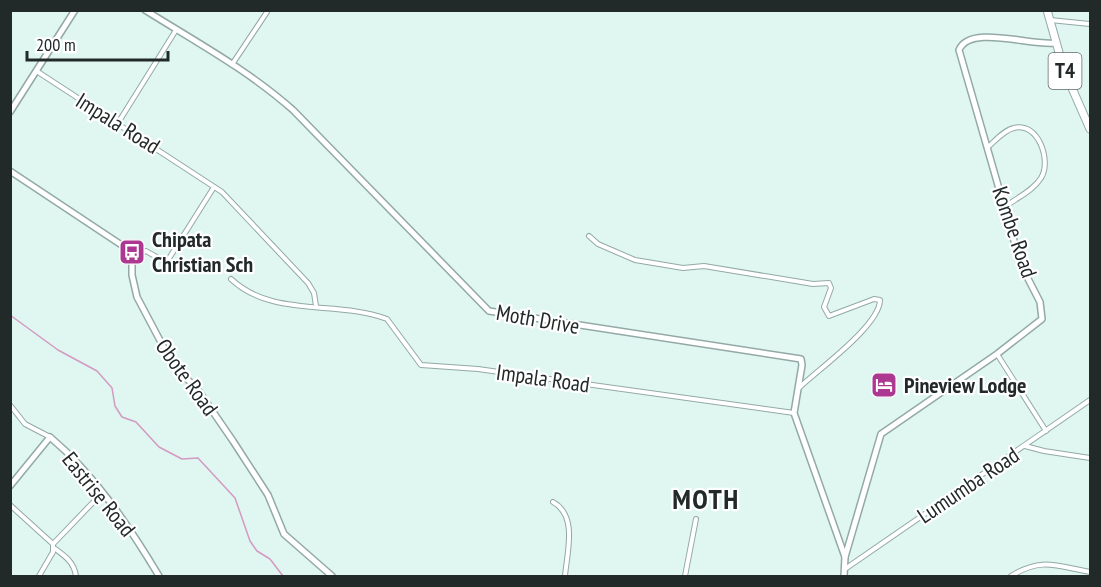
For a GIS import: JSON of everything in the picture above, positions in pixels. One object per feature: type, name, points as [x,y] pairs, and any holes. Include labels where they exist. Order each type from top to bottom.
[{"type":"highway","name":"T4","points":[[1047,10],[1055,43],[1090,129]]},
{"type":"street","points":[[10,112],[38,72],[75,10]]},
{"type":"street","name":"Moth Drive","points":[[144,10],[233,63],[293,110],[489,311],[671,341],[794,356],[802,362],[794,413],[845,557]]},
{"type":"street","points":[[233,63],[267,12]]},
{"type":"street","points":[[1050,20],[1064,19],[1090,24]]},
{"type":"street","points":[[118,123],[176,30]]},
{"type":"street","name":"Kombe Road","points":[[843,576],[845,557],[881,434],[1039,323],[1043,314],[1040,302],[1021,265],[988,147],[959,57],[961,44],[987,36],[1041,45],[1055,43]]},
{"type":"street","name":"Impala Road","points":[[38,72],[214,187],[308,283],[314,293],[316,306]]},
{"type":"street","points":[[988,147],[1010,128],[1024,128],[1038,139],[1045,158],[1045,169],[1041,179],[1005,207]]},
{"type":"street","points":[[10,171],[128,248],[132,256],[146,251],[162,260],[168,260],[214,187]]},
{"type":"street","points":[[589,236],[598,244],[635,260],[683,268],[704,266],[813,284],[829,283],[831,288],[824,306],[829,316],[874,299],[880,300],[878,311],[862,331],[797,389]]},
{"type":"street","name":"Obote Road","points":[[132,256],[132,275],[137,297],[173,365],[198,390],[233,441],[271,501],[276,522],[284,534],[332,576]]},
{"type":"street","name":"Impala Road","points":[[231,279],[256,298],[387,319],[417,362],[426,367],[478,369],[794,413]]},
{"type":"street","points":[[997,354],[1046,431]]},
{"type":"street","name":"Lumumba Road","points":[[844,569],[1090,400]]},
{"type":"street","points":[[10,405],[26,424],[50,437]]},
{"type":"street","name":"Eastrise Road","points":[[10,486],[50,437],[67,452],[102,493],[127,525],[159,576]]},
{"type":"street","points":[[1025,446],[1044,452],[1090,458]]},
{"type":"street","points":[[39,576],[54,546],[102,493]]},
{"type":"street","points":[[553,502],[567,515],[569,524],[565,576]]},
{"type":"street","points":[[10,506],[68,559],[74,567],[76,576]]},
{"type":"street","points":[[685,576],[696,519]]},
{"type":"street","points":[[1011,576],[1038,564],[1090,572]]},
{"type":"waterway","points":[[10,315],[58,350],[97,371],[112,388],[115,406],[122,417],[136,422],[159,447],[182,459],[198,458],[235,498],[250,541],[257,551],[270,559],[283,576]]},
{"type":"place","name":"Chipata Christian Sch","points":[[132,252]]},
{"type":"place","name":"Pineview Lodge","points":[[884,385]]},
{"type":"district","name":"MOTH","points":[[706,499]]}]
